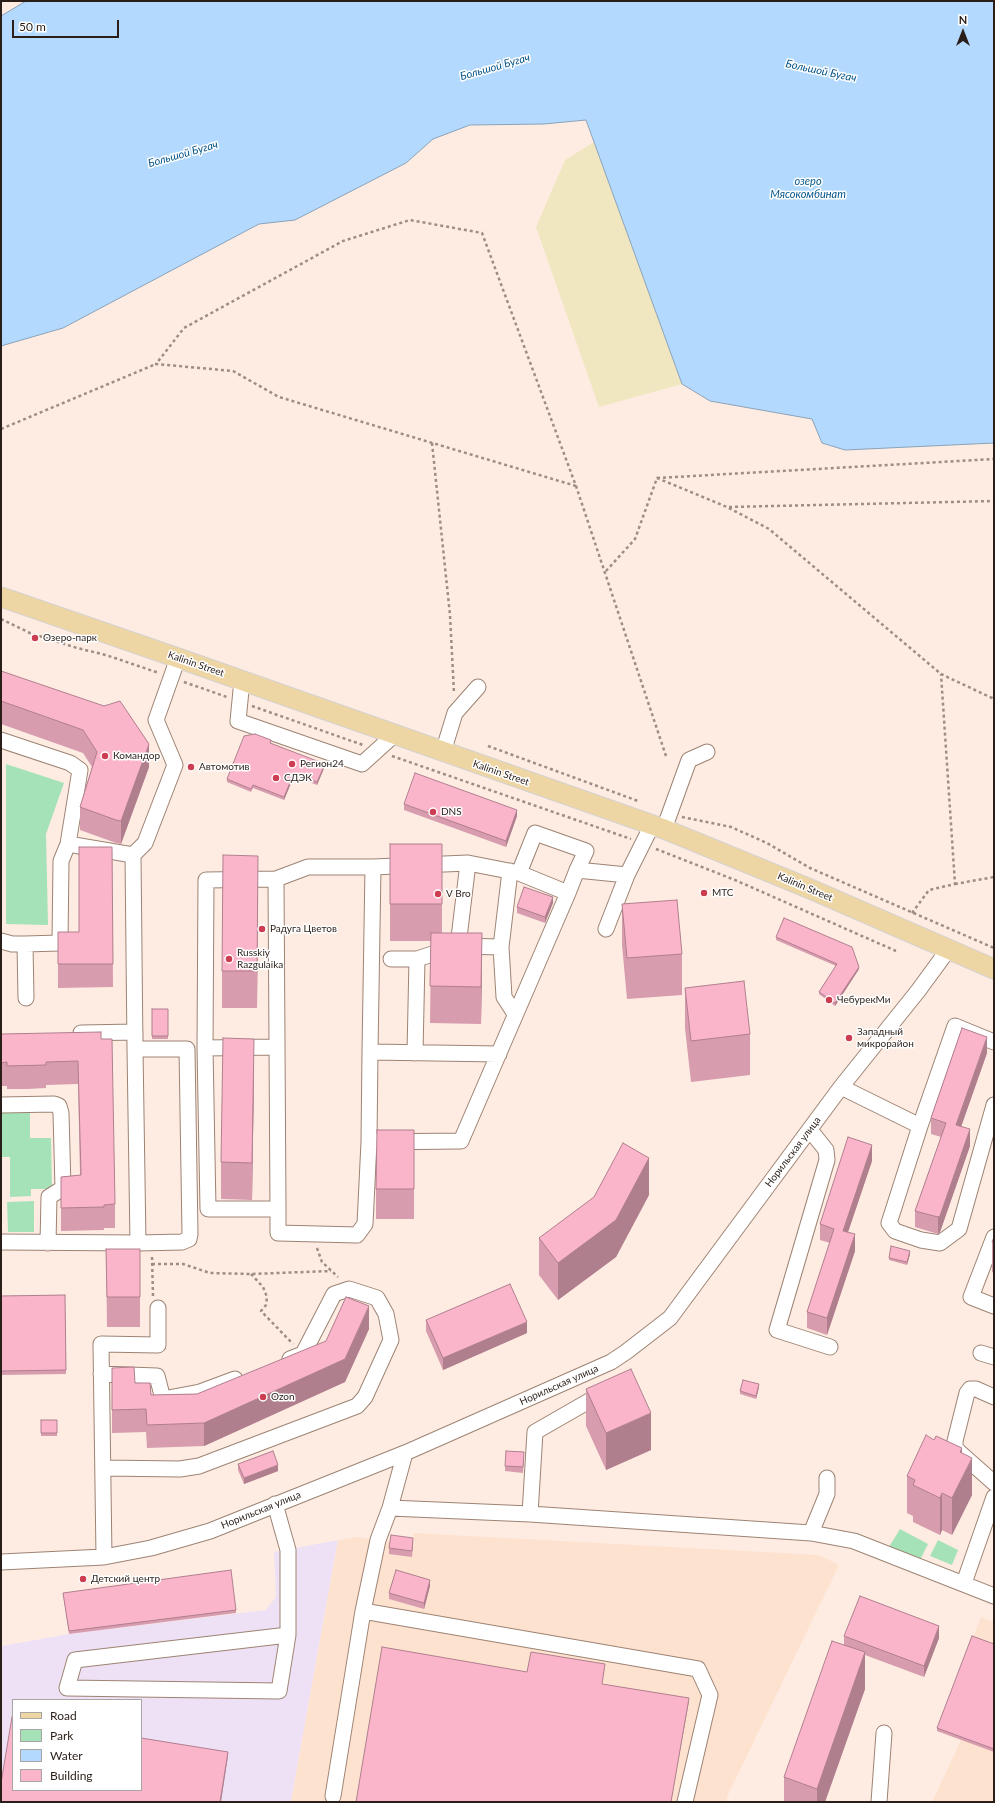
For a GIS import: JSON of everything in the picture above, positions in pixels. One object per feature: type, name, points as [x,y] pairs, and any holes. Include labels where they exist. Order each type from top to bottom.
[{"type":"main road","name":"Kalinin Street","points":[[1,597],[242,680],[394,735],[658,827],[808,888],[994,969]]},
{"type":"street","points":[[145,1242],[135,1049],[133,854],[145,843],[175,765],[156,720],[178,658]]},
{"type":"street","points":[[242,680],[238,721],[362,764],[394,735]]},
{"type":"street","points":[[443,752],[455,713],[478,687]]},
{"type":"street","points":[[1,740],[70,763],[80,770],[68,844],[60,861],[60,943],[12,944],[1,941]]},
{"type":"street","points":[[606,930],[627,875],[642,843],[658,827],[689,760],[707,752]]},
{"type":"street","points":[[369,1142],[461,1140],[586,851],[535,833],[515,872],[501,947],[504,997],[515,1014]]},
{"type":"street","points":[[68,844],[133,854]]},
{"type":"street","points":[[458,946],[468,863]]},
{"type":"street","points":[[278,1209],[208,1209],[205,1048],[206,880],[276,879],[308,867],[373,867],[468,863],[515,872],[568,893]]},
{"type":"street","points":[[276,879],[278,1233],[357,1235],[365,1224],[369,1142],[373,867]]},
{"type":"street","points":[[577,870],[627,875]]},
{"type":"street","points":[[25,944],[26,998]]},
{"type":"street","points":[[391,959],[417,958],[458,946],[501,947]]},
{"type":"street","name":"Норильская улица","points":[[1,1562],[104,1557],[150,1548],[210,1531],[405,1453],[611,1362],[670,1318],[841,1086],[918,991],[948,950]]},
{"type":"street","points":[[415,1053],[417,958]]},
{"type":"street","points":[[994,1042],[955,1026],[920,1126],[889,1223],[895,1231],[921,1240],[940,1243],[959,1229],[994,1105]]},
{"type":"street","points":[[64,1033],[135,1032]]},
{"type":"street","points":[[205,1048],[276,1048]]},
{"type":"street","points":[[1,1242],[182,1242],[189,1240],[187,1049],[135,1049]]},
{"type":"street","points":[[370,1052],[499,1054]]},
{"type":"street","points":[[841,1086],[920,1126]]},
{"type":"street","points":[[1,1105],[54,1104],[60,1106],[63,1188],[49,1197],[48,1243]]},
{"type":"street","points":[[810,1130],[826,1150],[827,1160],[777,1330],[830,1347]]},
{"type":"street","points":[[994,1237],[971,1297],[994,1306]]},
{"type":"street","points":[[104,1468],[180,1469],[199,1466],[357,1406],[365,1397],[391,1340],[386,1314],[377,1298],[349,1290],[334,1294],[302,1354],[273,1365]]},
{"type":"street","points":[[104,1557],[104,1468],[101,1344],[158,1345],[158,1308]]},
{"type":"street","points":[[101,1374],[157,1376],[163,1399],[200,1392],[251,1373]]},
{"type":"street","points":[[994,1396],[976,1389],[970,1389],[967,1393],[955,1441],[955,1447],[958,1452],[994,1483]]},
{"type":"street","points":[[530,1514],[535,1432],[589,1401]]},
{"type":"street","points":[[333,1796],[363,1611],[378,1540],[390,1508],[405,1453]]},
{"type":"street","points":[[810,1533],[827,1494],[827,1478]]},
{"type":"street","points":[[964,1583],[994,1497]]},
{"type":"street","points":[[275,1504],[288,1550],[288,1635],[279,1691],[67,1688],[75,1660],[288,1635]]},
{"type":"street","points":[[390,1508],[530,1514],[810,1533],[854,1541],[994,1596]]},
{"type":"street","points":[[363,1611],[698,1669],[710,1695],[685,1802]]},
{"type":"street","points":[[879,1802],[884,1733]]},
{"type":"path","points":[[156,364],[184,328],[343,241],[410,220],[482,233],[576,486],[666,756]]},
{"type":"path","points":[[1,429],[156,364],[233,371],[279,397],[576,486]]},
{"type":"path","points":[[432,443],[450,615],[455,713]]},
{"type":"path","points":[[657,478],[994,459]]},
{"type":"path","points":[[657,478],[727,507],[769,529],[941,674],[994,700]]},
{"type":"path","points":[[606,571],[635,539],[657,478]]},
{"type":"path","points":[[727,507],[994,501]]},
{"type":"path","points":[[941,674],[956,884]]},
{"type":"path","points":[[475,785],[642,843],[735,880],[896,951]]},
{"type":"path","points":[[994,877],[929,890],[912,913],[994,948]]},
{"type":"path","points":[[311,1234],[322,1262],[349,1290]]},
{"type":"path","points":[[145,1242],[152,1264],[153,1303],[158,1303],[158,1308]]},
{"type":"path","points":[[152,1264],[183,1264],[210,1273],[251,1274],[331,1271]]},
{"type":"path","points":[[251,1274],[263,1287],[267,1297],[266,1305],[261,1311],[302,1354]]},
{"type":"shaded area","points":[[414,1533],[819,1555],[839,1565],[728,1795],[726,1802],[291,1802],[338,1540],[358,1537],[378,1540],[412,1541]]},
{"type":"shaded area","points":[[338,1540],[291,1802],[1,1802],[2,1646],[69,1634],[266,1610],[276,1597],[274,1552]]},
{"type":"shaded area","points":[[981,1617],[994,1622],[994,1802],[932,1802],[961,1740],[937,1731]]},
{"type":"green space","points":[[6,764],[64,783],[46,834],[48,925],[6,924]]},
{"type":"green space","points":[[30,1111],[30,1138],[51,1138],[52,1189],[31,1189],[31,1196],[10,1197],[10,1157],[2,1157],[2,1112]]},
{"type":"green space","points":[[34,1201],[34,1232],[8,1232],[7,1202]]},
{"type":"green space","points":[[900,1529],[928,1544],[920,1560],[889,1547]]},
{"type":"green space","points":[[938,1540],[958,1550],[952,1565],[930,1556]]},
{"type":"sand","points":[[594,142],[682,384],[599,407],[536,227],[565,160]]},
{"type":"water","name":"озеро Мясокомбинат","points":[[26,1],[994,1],[994,443],[845,450],[822,443],[812,419],[710,401],[682,384],[586,120],[544,124],[470,125],[433,139],[406,163],[295,220],[259,224],[63,328],[1,346],[1,16]]},
{"type":"building","points":[[1,671],[104,706],[120,701],[149,744],[121,821],[80,807],[97,752],[83,730],[1,701]]},
{"type":"building","points":[[255,734],[271,740],[270,743],[325,764],[317,782],[294,773],[284,797],[253,785],[251,789],[227,779],[244,736]]},
{"type":"building","points":[[415,773],[517,810],[506,841],[404,804]]},
{"type":"building","points":[[390,844],[442,844],[442,904],[390,904]]},
{"type":"building","points":[[79,847],[112,847],[113,964],[58,964],[58,932],[79,932]]},
{"type":"building","points":[[223,855],[258,856],[257,971],[222,971]]},
{"type":"building","points":[[524,887],[553,897],[545,917],[517,907]]},
{"type":"building","points":[[677,900],[682,954],[627,958],[622,904]]},
{"type":"building","points":[[784,918],[852,947],[859,967],[835,1003],[819,992],[837,964],[776,937]]},
{"type":"building","points":[[431,933],[482,933],[481,987],[430,986]]},
{"type":"building","points":[[744,981],[750,1034],[691,1041],[685,988]]},
{"type":"building","points":[[152,1009],[168,1009],[168,1036],[152,1036]]},
{"type":"building","points":[[962,1028],[987,1037],[956,1125],[970,1129],[940,1216],[938,1217],[915,1211],[946,1123],[931,1118]]},
{"type":"building","points":[[101,1032],[101,1039],[112,1039],[115,1204],[104,1205],[104,1207],[61,1208],[61,1177],[81,1175],[78,1061],[46,1062],[46,1065],[7,1066],[7,1062],[1,1063],[1,1034]]},
{"type":"building","points":[[223,1038],[254,1039],[252,1163],[221,1162]]},
{"type":"building","points":[[377,1130],[414,1130],[414,1189],[376,1189]]},
{"type":"building","points":[[848,1137],[872,1145],[843,1231],[855,1234],[827,1318],[807,1312],[834,1229],[820,1224]]},
{"type":"building","points":[[623,1143],[649,1158],[616,1220],[558,1263],[539,1238],[594,1197]]},
{"type":"building","points":[[891,1246],[910,1251],[907,1262],[889,1258]]},
{"type":"building","points":[[106,1249],[140,1249],[140,1297],[107,1297]]},
{"type":"building","points":[[510,1284],[527,1322],[443,1358],[426,1320]]},
{"type":"building","points":[[65,1295],[66,1370],[1,1371],[1,1296]]},
{"type":"building","points":[[346,1297],[369,1306],[345,1359],[204,1423],[147,1425],[146,1409],[112,1410],[112,1368],[134,1367],[135,1383],[150,1383],[151,1395],[197,1394],[326,1341]]},
{"type":"building","points":[[631,1369],[651,1413],[606,1433],[586,1389]]},
{"type":"building","points":[[743,1380],[759,1384],[756,1396],[740,1391]]},
{"type":"building","points":[[41,1420],[57,1420],[57,1433],[41,1433]]},
{"type":"building","points":[[926,1435],[934,1440],[936,1436],[962,1448],[960,1452],[972,1458],[952,1498],[942,1493],[940,1498],[913,1485],[915,1480],[907,1476]]},
{"type":"building","points":[[273,1451],[278,1465],[244,1478],[238,1464]]},
{"type":"building","points":[[506,1451],[524,1452],[523,1467],[505,1466]]},
{"type":"building","points":[[391,1535],[413,1538],[412,1551],[389,1548]]},
{"type":"building","points":[[231,1570],[236,1610],[69,1631],[63,1593]]},
{"type":"building","points":[[396,1570],[430,1580],[424,1603],[389,1593]]},
{"type":"building","points":[[860,1596],[939,1626],[924,1666],[844,1636]]},
{"type":"building","points":[[972,1636],[994,1644],[994,1749],[937,1728]]},
{"type":"building","points":[[832,1641],[865,1652],[817,1789],[784,1777]]},
{"type":"building","points":[[382,1647],[527,1672],[531,1652],[605,1664],[602,1684],[689,1698],[671,1802],[356,1802]]},
{"type":"building","points":[[12,1717],[12,1791],[142,1791],[142,1738],[228,1752],[220,1802],[1,1802],[1,1783]]},
{"type":"place","name":"Озеро-парк","points":[[35,638]]},
{"type":"place","name":"Командор","points":[[105,756]]},
{"type":"place","name":"Регион24","points":[[292,764]]},
{"type":"place","name":"Автомотив","points":[[191,767]]},
{"type":"place","name":"СДЭК","points":[[276,778]]},
{"type":"place","name":"DNS","points":[[433,812]]},
{"type":"place","name":"МТС","points":[[704,893]]},
{"type":"place","name":"V Bro","points":[[438,894]]},
{"type":"place","name":"Радуга Цветов","points":[[262,929]]},
{"type":"place","name":"Russkiy Razgulaika","points":[[229,959]]},
{"type":"place","name":"ЧебурекМи","points":[[829,1000]]},
{"type":"place","name":"Западный микрорайон","points":[[849,1038]]},
{"type":"place","name":"Ozon","points":[[263,1397]]},
{"type":"place","name":"Детский центр","points":[[83,1579]]},
{"type":"water label","name":"Большой Бугач","points":[[495,67]]},
{"type":"water label","name":"Большой Бугач","points":[[821,71]]},
{"type":"water label","name":"Большой Бугач","points":[[183,154]]}]
